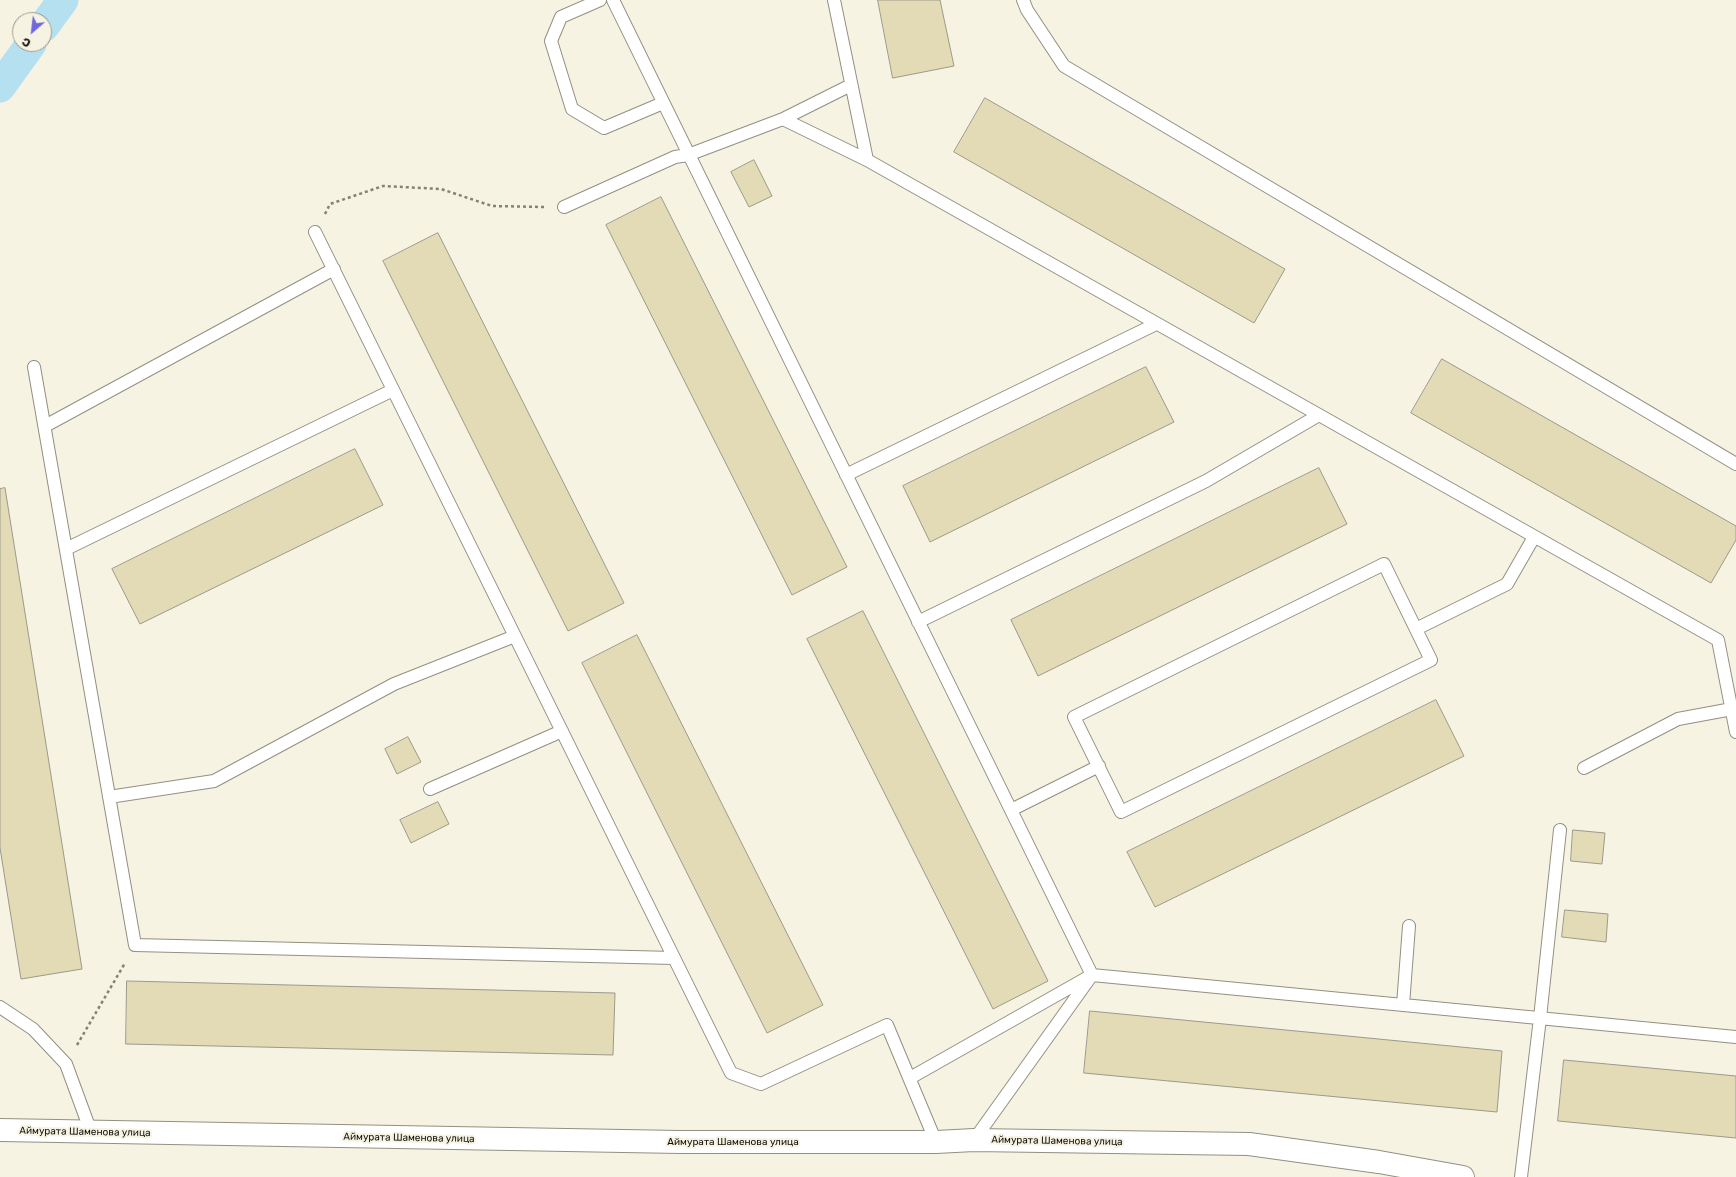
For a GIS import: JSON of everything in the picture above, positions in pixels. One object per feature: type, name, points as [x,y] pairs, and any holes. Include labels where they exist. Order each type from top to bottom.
[{"type":"street","name":"Аймурата Шаменова улица","points":[[0,1130],[680,1142],[936,1142],[974,1140],[1248,1144],[1379,1162],[1464,1177]]},
{"type":"lane","points":[[600,0],[561,17],[551,41],[572,109],[604,128],[663,103]]},
{"type":"lane","points":[[613,0],[1092,975]]},
{"type":"lane","points":[[834,0],[867,160]]},
{"type":"lane","points":[[1023,0],[1027,10],[1064,66],[1736,464]]},
{"type":"lane","points":[[564,207],[675,157],[688,155],[783,119],[851,85]]},
{"type":"lane","points":[[783,119],[867,160],[1718,640],[1736,732]]},
{"type":"lane","points":[[315,232],[731,1073],[761,1084],[887,1025],[936,1142]]},
{"type":"lane","points":[[45,426],[334,269]]},
{"type":"lane","points":[[846,475],[1156,324]]},
{"type":"lane","points":[[34,367],[135,945],[674,958]]},
{"type":"lane","points":[[66,549],[394,390]]},
{"type":"lane","points":[[918,622],[1206,481],[1319,415]]},
{"type":"lane","points":[[1416,629],[1507,584],[1534,536]]},
{"type":"lane","points":[[1384,564],[1431,660],[1121,812],[1099,766],[1074,716],[1384,564]]},
{"type":"lane","points":[[109,797],[214,781],[394,684],[515,636]]},
{"type":"lane","points":[[1584,768],[1678,719],[1732,709]]},
{"type":"lane","points":[[430,789],[562,731]]},
{"type":"lane","points":[[1011,810],[1099,766]]},
{"type":"lane","points":[[1521,1177],[1560,830]]},
{"type":"lane","points":[[1403,1005],[1409,926]]},
{"type":"lane","points":[[974,1140],[1092,975]]},
{"type":"lane","points":[[910,1078],[1092,975],[1736,1037]]},
{"type":"lane","points":[[0,1008],[33,1029],[66,1064],[90,1132]]},
{"type":"path","points":[[315,232],[330,204],[383,186],[441,189],[492,206],[564,207]]},
{"type":"path","points":[[66,1064],[135,945]]},
{"type":"building","points":[[878,0],[940,0],[954,66],[893,78]]},
{"type":"building","points":[[985,98],[1285,269],[1254,323],[954,152]]},
{"type":"building","points":[[754,160],[772,196],[749,207],[731,172]]},
{"type":"building","points":[[661,197],[847,567],[792,595],[606,225]]},
{"type":"building","points":[[438,233],[624,603],[568,631],[383,261]]},
{"type":"building","points":[[1442,359],[1736,526],[1736,540],[1711,583],[1411,413]]},
{"type":"building","points":[[1146,367],[1174,422],[930,542],[903,486]]},
{"type":"building","points":[[355,449],[383,505],[140,624],[112,569]]},
{"type":"building","points":[[1319,468],[1347,524],[1038,676],[1011,620]]},
{"type":"building","points":[[5,488],[82,969],[21,979],[0,848],[0,489]]},
{"type":"building","points":[[863,611],[1048,981],[993,1009],[807,639]]},
{"type":"building","points":[[637,635],[823,1005],[767,1033],[582,663]]},
{"type":"building","points":[[1436,700],[1464,756],[1155,907],[1127,852]]},
{"type":"building","points":[[408,737],[421,762],[397,774],[385,749]]},
{"type":"building","points":[[438,802],[449,824],[411,843],[400,820]]},
{"type":"building","points":[[1573,830],[1605,833],[1602,864],[1571,861]]},
{"type":"building","points":[[1565,910],[1608,914],[1606,942],[1562,937]]},
{"type":"building","points":[[127,981],[615,993],[613,1055],[126,1044]]},
{"type":"building","points":[[1090,1011],[1502,1051],[1497,1112],[1084,1073]]},
{"type":"building","points":[[1564,1060],[1736,1076],[1736,1138],[1558,1121]]},
{"type":"waterway","points":[[52,15],[63,0]]},
{"type":"waterway","points":[[0,87],[25,52]]}]
